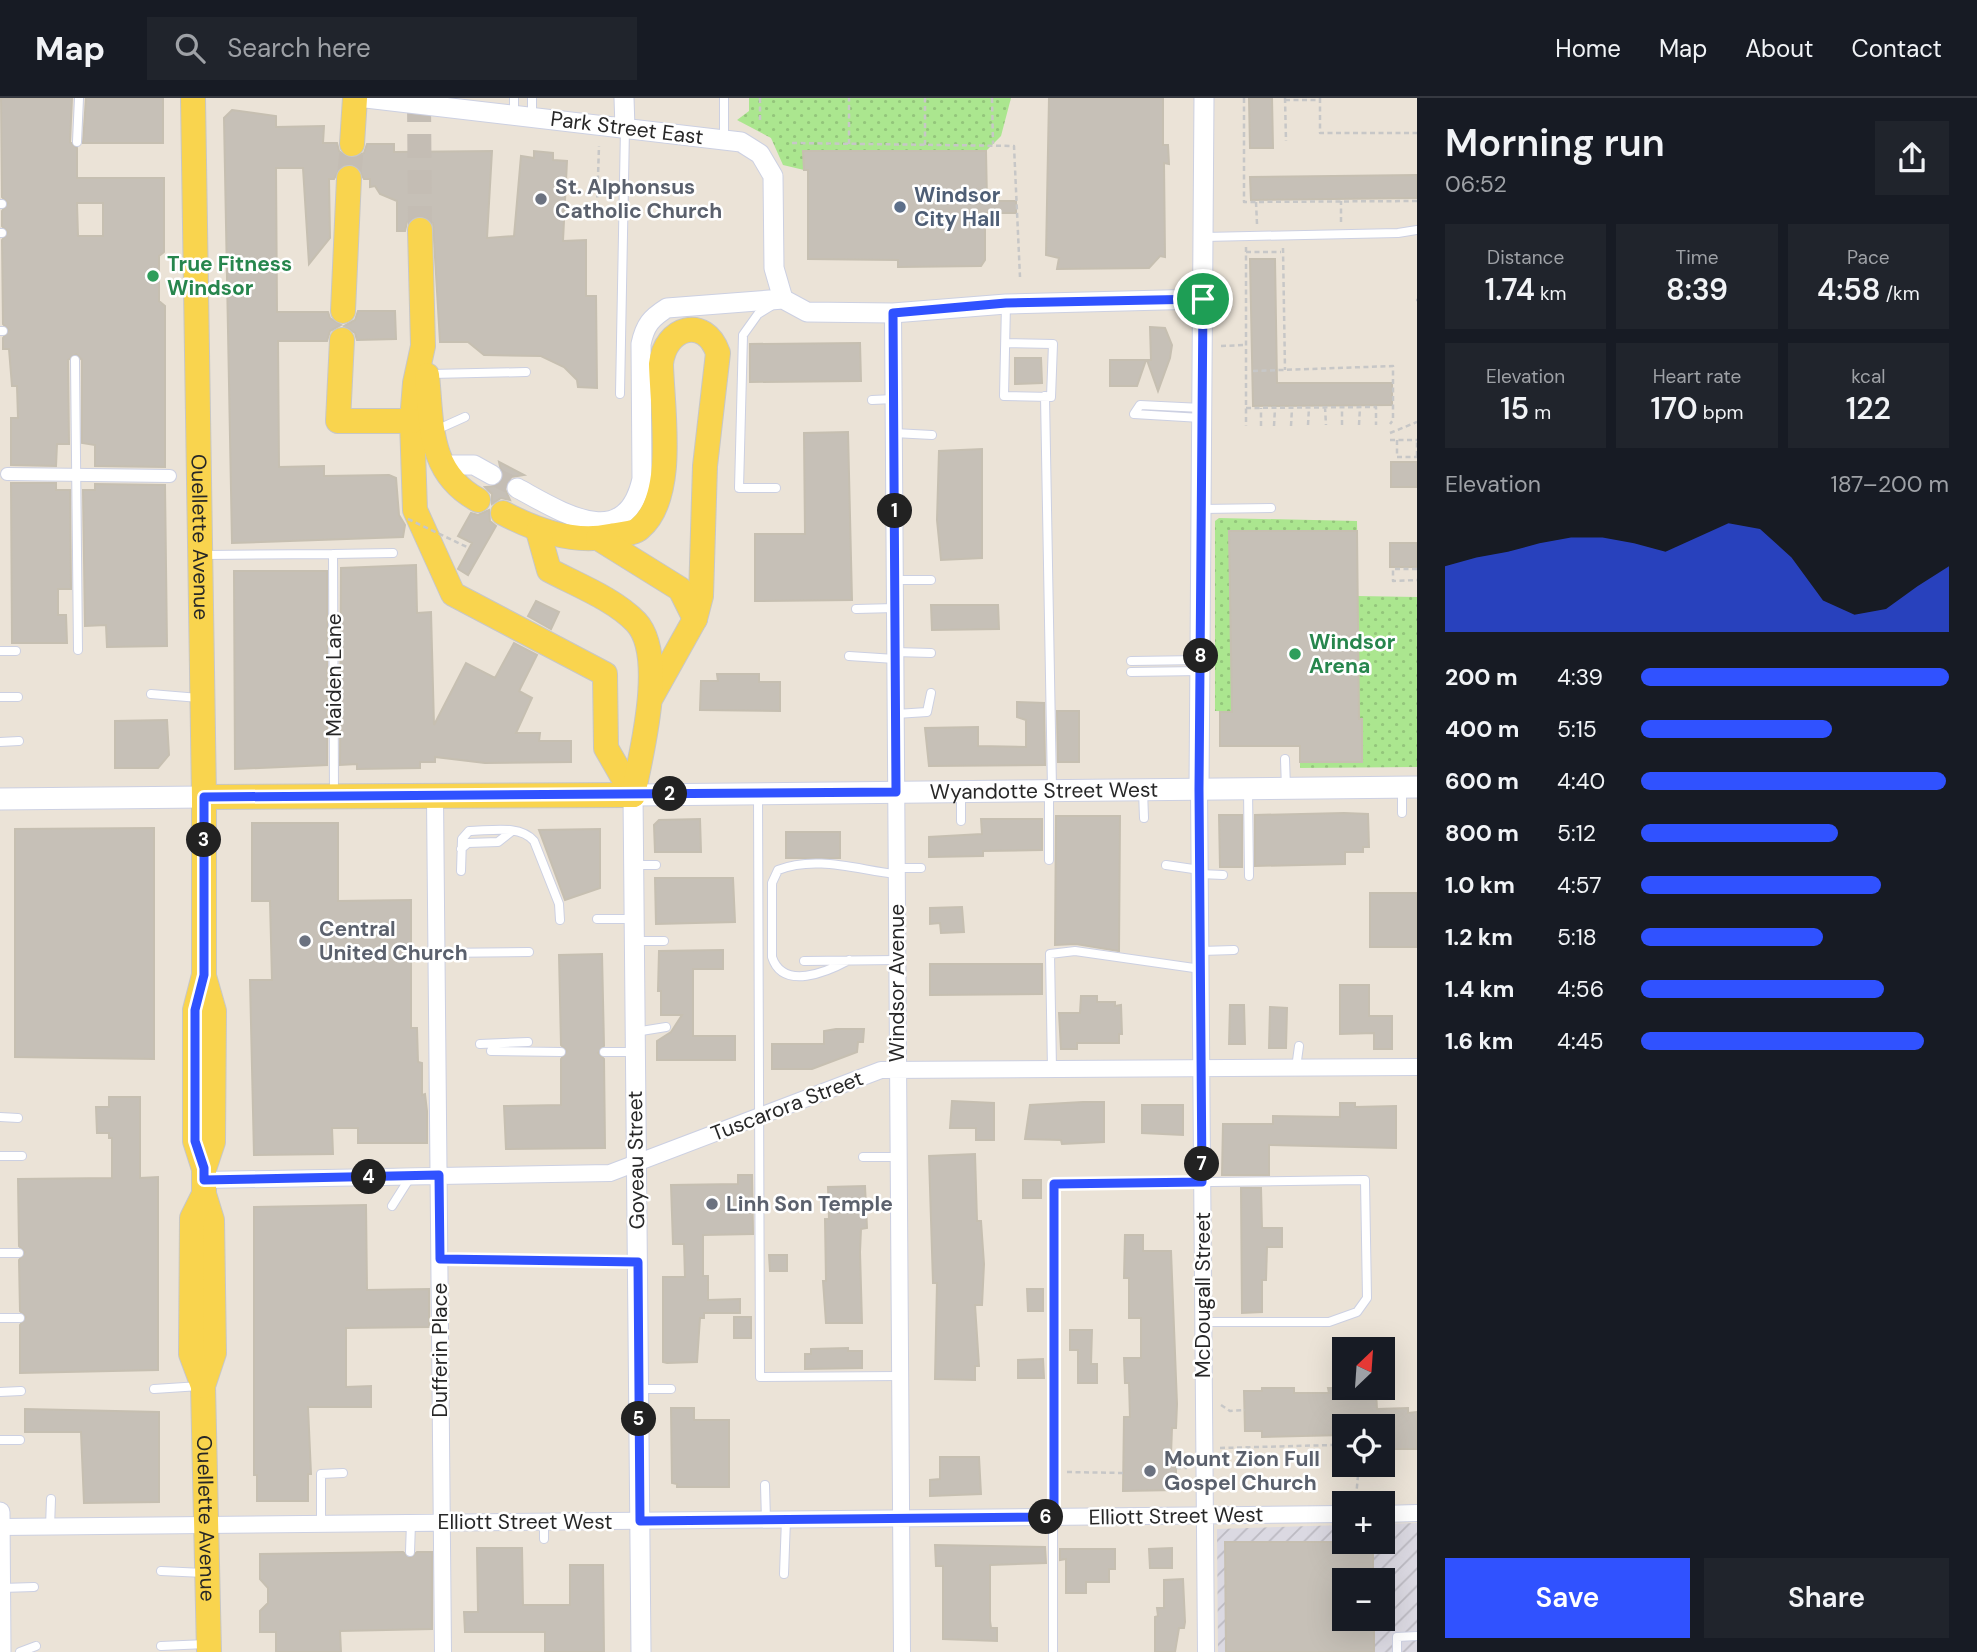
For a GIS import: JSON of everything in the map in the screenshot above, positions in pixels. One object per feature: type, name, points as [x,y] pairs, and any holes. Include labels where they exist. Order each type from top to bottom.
[{"type":"main road","name":"Ouellette Avenue","points":[[193,98],[204,797],[204,975],[214,1011],[213,1142],[204,1181],[212,1220],[214,1353],[204,1386],[209,1648]]},
{"type":"main road","points":[[352,144],[355,98]]},
{"type":"main road","points":[[343,311],[349,178]]},
{"type":"main road","points":[[420,230],[423,346],[427,374],[415,510],[453,594],[605,674],[606,748],[633,795]]},
{"type":"main road","points":[[503,513],[538,531],[598,538],[638,530],[656,510],[663,483],[662,354],[669,340],[678,332],[691,330],[707,335],[718,353],[705,466],[703,581],[695,620],[652,696]]},
{"type":"main road","points":[[342,340],[338,421],[423,426]]},
{"type":"main road","points":[[423,346],[415,383],[423,426],[441,465],[458,488],[478,500]]},
{"type":"main road","points":[[538,531],[549,570],[624,612],[646,636],[652,696],[633,795]]},
{"type":"main road","points":[[598,538],[680,589],[695,620]]},
{"type":"main road","name":"Wyandotte Street West","points":[[0,799],[1410,787]]},
{"type":"street","name":"Park Street East","points":[[366,98],[523,107],[625,128],[741,142],[760,154],[773,176],[774,268],[783,299]]},
{"type":"street","points":[[624,98],[625,128]]},
{"type":"street","name":"McDougall Street","points":[[1204,98],[1199,789],[1206,1652]]},
{"type":"street","points":[[517,488],[575,518],[604,523],[624,516],[638,495],[642,479],[641,344],[644,328],[651,318],[667,307],[783,299],[807,312],[893,313],[1006,303],[1203,299]]},
{"type":"street","name":"Windsor Avenue","points":[[893,313],[902,1652]]},
{"type":"street","points":[[441,465],[474,465],[492,475]]},
{"type":"street","points":[[7,474],[170,475]]},
{"type":"street","name":"Goyeau Street","points":[[633,795],[641,1652]]},
{"type":"street","name":"Dufferin Place","points":[[435,797],[443,1652]]},
{"type":"street","name":"Tuscarora Street","points":[[204,1181],[610,1173],[881,1070],[1417,1067]]},
{"type":"street","points":[[0,1512],[1,1644]]},
{"type":"street","points":[[1395,1514],[1417,1513]]},
{"type":"street","name":"Elliott Street West","points":[[0,1527],[1332,1514]]},
{"type":"lane","points":[[76,142],[79,98]]},
{"type":"lane","points":[[723,98],[724,139]]},
{"type":"lane","points":[[620,394],[625,128]]},
{"type":"lane","points":[[1204,237],[1398,233],[1417,230]]},
{"type":"lane","points":[[776,488],[739,488],[743,335],[758,314],[783,299]]},
{"type":"lane","points":[[1006,303],[1004,396],[1051,397],[1053,344],[1006,343]]},
{"type":"lane","points":[[75,360],[78,650]]},
{"type":"lane","points":[[427,374],[526,372]]},
{"type":"lane","points":[[1045,396],[1049,860]]},
{"type":"lane","points":[[872,400],[894,399]]},
{"type":"lane","points":[[1140,405],[1202,413],[1134,414],[1140,405]]},
{"type":"lane","points":[[423,426],[465,417]]},
{"type":"lane","points":[[894,433],[932,435]]},
{"type":"lane","points":[[1202,509],[1271,508]]},
{"type":"lane","points":[[200,555],[393,553]]},
{"type":"lane","name":"Maiden Lane","points":[[333,554],[334,797]]},
{"type":"lane","points":[[895,580],[931,579]]},
{"type":"lane","points":[[856,609],[895,608]]},
{"type":"lane","points":[[0,652],[16,651]]},
{"type":"lane","points":[[849,656],[931,653]]},
{"type":"lane","points":[[1131,661],[1200,665]]},
{"type":"lane","points":[[1131,672],[1200,665]]},
{"type":"lane","points":[[896,714],[926,712],[931,693]]},
{"type":"lane","points":[[151,694],[202,699]]},
{"type":"lane","points":[[0,697],[18,697]]},
{"type":"lane","points":[[0,741],[19,741]]},
{"type":"lane","points":[[1285,759],[1286,788]]},
{"type":"lane","points":[[1402,813],[1410,787]]},
{"type":"lane","points":[[1248,789],[1249,876]]},
{"type":"lane","points":[[1143,790],[1144,818]]},
{"type":"lane","points":[[961,792],[961,821]]},
{"type":"lane","points":[[758,793],[760,1377],[900,1376]]},
{"type":"lane","points":[[461,871],[461,849],[468,843],[498,842],[513,830],[527,833],[534,841],[559,904],[560,920]]},
{"type":"lane","points":[[849,960],[823,975],[785,975],[776,968],[772,957],[772,883],[778,870],[793,864],[844,864],[859,870],[896,871],[921,868]]},
{"type":"lane","points":[[634,865],[656,865]]},
{"type":"lane","points":[[1166,865],[1223,875]]},
{"type":"lane","points":[[597,919],[634,919]]},
{"type":"lane","points":[[634,941],[664,941]]},
{"type":"lane","points":[[1201,951],[1234,950]]},
{"type":"lane","points":[[1052,1069],[1050,954],[1075,951],[1201,969]]},
{"type":"lane","points":[[437,953],[529,952]]},
{"type":"lane","points":[[804,961],[897,960]]},
{"type":"lane","points":[[604,1052],[635,1042],[666,1027]]},
{"type":"lane","points":[[480,1044],[528,1042]]},
{"type":"lane","points":[[1296,1068],[1299,1046]]},
{"type":"lane","points":[[491,1051],[561,1052]]},
{"type":"lane","points":[[0,1117],[18,1118]]},
{"type":"lane","points":[[0,1156],[22,1156]]},
{"type":"lane","points":[[863,1157],[898,1157]]},
{"type":"lane","points":[[392,1206],[411,1176]]},
{"type":"lane","points":[[1054,1652],[1054,1184],[1365,1180],[1367,1298],[1357,1312],[1329,1322],[1203,1322]]},
{"type":"lane","points":[[0,1253],[19,1253]]},
{"type":"lane","points":[[440,1259],[638,1262]]},
{"type":"lane","points":[[0,1318],[20,1318]]},
{"type":"lane","points":[[154,1389],[204,1386]]},
{"type":"lane","points":[[639,1389],[671,1389]]},
{"type":"lane","points":[[0,1392],[21,1391]]},
{"type":"lane","points":[[0,1440],[20,1440]]},
{"type":"lane","points":[[321,1524],[321,1474],[343,1474]]},
{"type":"lane","points":[[765,1485],[766,1520]]},
{"type":"lane","points":[[50,1527],[51,1499]]},
{"type":"lane","points":[[784,1574],[786,1519]]},
{"type":"lane","points":[[544,1522],[544,1539]]},
{"type":"lane","points":[[410,1552],[411,1523]]},
{"type":"lane","points":[[161,1571],[208,1573]]},
{"type":"lane","points":[[1,1588],[34,1587]]},
{"type":"lane","points":[[1397,1652],[1397,1637],[1417,1636]]},
{"type":"lane","points":[[20,1652],[36,1646]]},
{"type":"lane","points":[[161,1646],[209,1648]]},
{"type":"path","points":[[760,98],[760,121]]},
{"type":"path","points":[[849,98],[849,144]]},
{"type":"path","points":[[925,98],[925,145]]},
{"type":"path","points":[[992,98],[993,145]]},
{"type":"path","points":[[1244,98],[1244,202],[1417,201]]},
{"type":"path","points":[[1286,141],[1285,99],[1320,99],[1320,133],[1417,133]]},
{"type":"path","points":[[792,143],[1014,146],[1020,277]]},
{"type":"path","points":[[597,206],[599,146]]},
{"type":"path","points":[[1341,201],[1341,222]]},
{"type":"path","points":[[1256,202],[1257,225]]},
{"type":"path","points":[[1246,244],[1246,426]]},
{"type":"path","points":[[1246,252],[1283,250],[1285,370]]},
{"type":"path","points":[[1219,346],[1246,345]]},
{"type":"path","points":[[1253,371],[1393,366],[1394,420],[1390,424]]},
{"type":"path","points":[[1308,407],[1308,425]]},
{"type":"path","points":[[1325,407],[1326,425]]},
{"type":"path","points":[[1342,407],[1342,425]]},
{"type":"path","points":[[1359,425],[1360,407]]},
{"type":"path","points":[[1246,408],[1376,407],[1377,425]]},
{"type":"path","points":[[1261,408],[1261,426]]},
{"type":"path","points":[[1274,426],[1275,408]]},
{"type":"path","points":[[1291,426],[1292,408]]},
{"type":"path","points":[[1390,433],[1417,422]]},
{"type":"path","points":[[1390,440],[1397,440],[1417,441],[1417,457],[1397,457],[1397,440]]},
{"type":"path","points":[[408,519],[469,548]]},
{"type":"path","points":[[1417,569],[1393,569],[1393,581],[1417,580]]},
{"type":"path","points":[[1218,1405],[1226,1406],[1230,1410],[1245,1410]]},
{"type":"path","points":[[1218,1448],[1332,1445]]},
{"type":"path","points":[[1176,1468],[1192,1468]]},
{"type":"path","points":[[1054,1472],[1123,1473]]},
{"type":"path","points":[[1176,1482],[1192,1482]]},
{"type":"shaded area","points":[[1417,1523],[1417,1652],[1218,1652],[1217,1529],[1332,1525],[1332,1554],[1395,1554],[1395,1524]]},
{"type":"green space","points":[[749,98],[1011,98],[1001,136],[986,151],[804,151],[804,170],[783,165],[771,138],[737,120],[749,111]]},
{"type":"green space","name":"Windsor Arena","points":[[1219,518],[1357,521],[1358,596],[1417,597],[1417,767],[1300,768],[1300,713],[1215,711],[1215,521]]},
{"type":"building","points":[[1,98],[72,98],[70,142],[77,148],[77,178],[164,178],[164,252],[159,256],[159,301],[165,306],[165,467],[95,466],[95,445],[82,443],[82,360],[76,354],[68,360],[69,444],[57,444],[56,466],[11,465],[11,418],[18,418],[17,386],[12,386],[9,349],[3,349],[3,338],[9,330],[3,324],[2,240],[8,232],[2,226],[2,211],[8,203],[2,197]],"holes":[[[77,203],[103,203],[103,236],[78,236]]]},
{"type":"building","points":[[86,98],[163,98],[163,143],[83,143]]},
{"type":"building","points":[[1049,98],[1163,98],[1163,145],[1168,145],[1169,164],[1164,163],[1165,257],[1160,256],[1149,268],[1057,269],[1059,258],[1046,255]]},
{"type":"building","points":[[1249,98],[1272,98],[1273,148],[1250,148]]},
{"type":"building","points":[[232,110],[276,116],[276,127],[324,126],[323,143],[337,143],[339,151],[350,159],[364,153],[367,144],[394,144],[394,152],[492,151],[487,238],[514,236],[521,156],[534,158],[534,151],[553,153],[553,160],[567,161],[563,241],[586,240],[586,296],[596,296],[597,388],[578,387],[577,380],[564,367],[541,356],[484,355],[468,342],[440,342],[433,223],[419,215],[407,222],[405,231],[397,231],[397,201],[380,194],[375,186],[370,187],[370,179],[364,179],[356,165],[342,165],[334,179],[329,179],[330,238],[309,264],[303,168],[276,168],[277,312],[328,312],[330,318],[341,325],[330,331],[327,341],[278,341],[279,467],[324,466],[324,476],[389,475],[396,478],[399,515],[405,525],[403,537],[232,543],[224,118]]},
{"type":"building","name":"Windsor City Hall","points":[[803,151],[986,151],[987,201],[1016,201],[1016,213],[985,213],[985,260],[981,266],[898,267],[898,260],[808,259],[808,170],[804,170]]},
{"type":"building","points":[[1417,175],[1417,198],[1251,200],[1250,177]]},
{"type":"building","points":[[1250,259],[1275,259],[1277,383],[1392,383],[1392,405],[1253,406]]},
{"type":"building","points":[[358,311],[395,311],[396,339],[357,340],[355,333],[344,326],[355,320]]},
{"type":"building","points":[[1150,327],[1165,328],[1172,345],[1158,391],[1147,360],[1151,360]]},
{"type":"building","points":[[860,343],[861,381],[750,382],[750,344]]},
{"type":"building","points":[[1015,358],[1041,358],[1042,383],[1015,384]]},
{"type":"building","points":[[1110,360],[1146,360],[1137,386],[1110,386]]},
{"type":"building","points":[[848,432],[852,600],[755,601],[755,534],[805,534],[804,433]]},
{"type":"building","points":[[982,449],[982,558],[941,560],[937,520],[939,451]]},
{"type":"building","points":[[499,462],[524,475],[511,477],[507,482],[505,489],[510,500],[501,498],[492,504],[492,494],[485,487],[498,486],[503,480]]},
{"type":"building","points":[[1391,462],[1417,462],[1417,487],[1391,487]]},
{"type":"building","points":[[11,483],[56,483],[56,490],[70,490],[71,589],[58,589],[58,615],[66,615],[67,643],[12,643]]},
{"type":"building","points":[[95,484],[165,485],[167,646],[107,647],[106,625],[85,626],[83,490],[95,490]]},
{"type":"building","points":[[489,510],[490,521],[496,526],[468,575],[458,569],[472,543],[458,536],[471,513],[478,515]]},
{"type":"building","name":"Windsor Arena","points":[[1229,531],[1357,531],[1362,762],[1300,762],[1300,746],[1220,746],[1220,712],[1232,712]]},
{"type":"building","points":[[1390,543],[1417,543],[1417,567],[1390,567]]},
{"type":"building","points":[[416,565],[417,613],[431,612],[434,725],[466,663],[495,678],[514,643],[537,655],[519,691],[532,698],[516,733],[540,733],[539,741],[571,741],[571,762],[485,763],[435,757],[435,762],[420,762],[420,768],[357,769],[357,764],[340,765],[341,568]]},
{"type":"building","points":[[234,571],[327,571],[327,765],[235,769]]},
{"type":"building","points":[[536,601],[559,612],[551,629],[528,616]]},
{"type":"building","points":[[931,605],[998,605],[999,629],[932,630]]},
{"type":"building","points":[[717,674],[759,674],[759,682],[780,682],[780,711],[700,710],[701,681],[718,681]]},
{"type":"building","points":[[1017,702],[1044,703],[1045,765],[929,766],[925,728],[978,727],[978,746],[1026,747],[1026,720],[1017,717]]},
{"type":"building","points":[[1057,711],[1079,711],[1079,762],[1058,762]]},
{"type":"building","points":[[167,720],[169,755],[158,768],[115,768],[115,721]]},
{"type":"building","points":[[1368,814],[1369,847],[1363,847],[1363,852],[1345,852],[1345,864],[1255,866],[1255,815]]},
{"type":"building","points":[[1219,815],[1242,815],[1242,867],[1220,867]]},
{"type":"building","points":[[1056,816],[1120,816],[1119,951],[1076,944],[1055,945]]},
{"type":"building","points":[[700,819],[701,852],[655,852],[654,825],[659,820]]},
{"type":"building","points":[[981,819],[1042,819],[1042,850],[983,851],[983,856],[929,857],[929,837],[982,834]]},
{"type":"building","points":[[252,823],[338,823],[338,901],[411,900],[411,1028],[417,1028],[418,1062],[422,1063],[427,1143],[358,1143],[358,1128],[332,1128],[333,1154],[254,1155],[250,980],[272,980],[270,901],[252,901]]},
{"type":"building","points":[[154,828],[154,1059],[15,1057],[15,829]]},
{"type":"building","points":[[600,829],[600,888],[565,900],[539,830]]},
{"type":"building","points":[[786,832],[840,832],[840,858],[786,858]]},
{"type":"building","points":[[655,878],[733,878],[735,922],[656,924]]},
{"type":"building","points":[[1370,893],[1417,893],[1417,947],[1370,947]]},
{"type":"building","points":[[962,907],[964,932],[941,933],[940,923],[930,924],[930,908]]},
{"type":"building","points":[[723,950],[723,969],[693,969],[693,1036],[735,1036],[735,1060],[657,1060],[657,1041],[671,1032],[682,1015],[661,1015],[661,991],[658,991],[659,951]]},
{"type":"building","points":[[602,954],[604,1046],[598,1053],[604,1059],[605,1148],[506,1149],[504,1106],[561,1105],[561,1059],[567,1051],[561,1045],[559,955]]},
{"type":"building","points":[[930,964],[1042,964],[1042,994],[930,995]]},
{"type":"building","points":[[1340,985],[1369,985],[1369,1016],[1392,1016],[1392,1049],[1374,1049],[1374,1033],[1340,1034]]},
{"type":"building","points":[[1081,996],[1097,996],[1097,1002],[1115,1002],[1115,1006],[1121,1005],[1122,1034],[1119,1034],[1119,1043],[1077,1043],[1077,1049],[1061,1049],[1059,1013],[1080,1013]]},
{"type":"building","points":[[1230,1005],[1244,1005],[1245,1044],[1229,1044]]},
{"type":"building","points":[[1270,1007],[1287,1008],[1286,1048],[1269,1048]]},
{"type":"building","points":[[864,1029],[863,1042],[858,1042],[857,1052],[812,1069],[772,1069],[772,1044],[824,1044],[824,1031]]},
{"type":"building","points":[[109,1097],[140,1097],[140,1178],[158,1177],[158,1370],[20,1373],[20,1325],[26,1317],[20,1311],[19,1260],[25,1252],[19,1246],[18,1179],[112,1178],[112,1138],[109,1138],[109,1133],[97,1133],[96,1107],[109,1107]]},
{"type":"building","points":[[952,1101],[994,1103],[994,1140],[976,1140],[976,1128],[950,1128]]},
{"type":"building","points":[[1104,1102],[1104,1142],[1062,1144],[1061,1140],[1025,1139],[1030,1105]]},
{"type":"building","points":[[1340,1103],[1355,1103],[1355,1107],[1396,1106],[1396,1148],[1269,1145],[1269,1175],[1222,1175],[1223,1124],[1273,1124],[1273,1116],[1340,1117]]},
{"type":"building","points":[[1142,1105],[1183,1105],[1183,1135],[1142,1133]]},
{"type":"building","points":[[975,1154],[977,1221],[981,1221],[984,1264],[982,1305],[975,1305],[979,1366],[975,1366],[975,1380],[935,1379],[937,1283],[933,1283],[929,1156]]},
{"type":"building","points":[[738,1175],[752,1175],[753,1234],[703,1235],[703,1276],[708,1276],[708,1300],[740,1299],[740,1313],[704,1313],[704,1318],[700,1318],[697,1362],[663,1362],[663,1277],[685,1277],[684,1244],[673,1244],[671,1185],[738,1184]]},
{"type":"building","points":[[1023,1180],[1041,1180],[1041,1198],[1023,1198]]},
{"type":"building","points":[[865,1186],[867,1228],[861,1229],[860,1252],[862,1323],[826,1323],[823,1281],[826,1281],[825,1219],[829,1219],[828,1187]]},
{"type":"building","points":[[1241,1188],[1261,1188],[1262,1228],[1282,1228],[1282,1247],[1267,1247],[1266,1280],[1262,1280],[1262,1312],[1242,1313]]},
{"type":"building","points":[[366,1205],[367,1290],[429,1289],[429,1327],[346,1328],[346,1387],[371,1386],[371,1407],[308,1407],[311,1474],[308,1474],[308,1501],[257,1501],[257,1475],[254,1475],[254,1207]]},
{"type":"building","points":[[1125,1235],[1143,1235],[1143,1251],[1171,1251],[1177,1404],[1176,1428],[1172,1428],[1171,1455],[1176,1455],[1176,1490],[1123,1491],[1124,1417],[1130,1417],[1129,1383],[1125,1383],[1124,1358],[1141,1358],[1141,1318],[1129,1318],[1129,1278],[1124,1278]]},
{"type":"building","points":[[769,1255],[787,1255],[787,1271],[770,1271]]},
{"type":"building","points":[[1027,1289],[1043,1289],[1043,1311],[1028,1311]]},
{"type":"building","points":[[734,1317],[751,1317],[751,1338],[734,1338]]},
{"type":"building","points":[[1070,1330],[1092,1330],[1091,1364],[1097,1364],[1097,1383],[1078,1383],[1078,1350],[1070,1350]]},
{"type":"building","points":[[848,1348],[848,1351],[862,1351],[862,1368],[805,1369],[805,1354],[811,1354],[811,1349]]},
{"type":"building","points":[[1043,1359],[1044,1378],[1018,1378],[1018,1360]]},
{"type":"building","points":[[1262,1388],[1294,1388],[1294,1393],[1329,1393],[1328,1388],[1332,1388],[1332,1400],[1376,1400],[1377,1409],[1408,1408],[1408,1413],[1417,1412],[1417,1449],[1395,1449],[1395,1414],[1332,1414],[1332,1435],[1262,1437],[1262,1431],[1245,1431],[1244,1391],[1262,1391]]},
{"type":"building","points":[[671,1408],[694,1408],[694,1420],[729,1420],[729,1487],[677,1487],[677,1484],[672,1483]]},
{"type":"building","points":[[25,1409],[159,1412],[159,1502],[84,1503],[81,1432],[25,1432]]},
{"type":"building","points":[[940,1457],[979,1457],[981,1494],[930,1496],[930,1480],[940,1479]]},
{"type":"building","points":[[1225,1542],[1332,1542],[1332,1554],[1373,1554],[1373,1568],[1332,1568],[1332,1631],[1374,1631],[1374,1652],[1226,1652]]},
{"type":"building","points":[[935,1545],[1045,1547],[1046,1563],[990,1565],[990,1621],[991,1628],[997,1628],[997,1641],[943,1639],[943,1566],[936,1566]]},
{"type":"building","points":[[477,1548],[522,1548],[523,1605],[570,1605],[570,1565],[603,1565],[604,1652],[545,1652],[545,1632],[465,1632],[464,1612],[478,1612]]},
{"type":"building","points":[[1172,1548],[1172,1568],[1150,1568],[1149,1549]]},
{"type":"building","points":[[1060,1549],[1115,1549],[1115,1569],[1109,1569],[1109,1582],[1086,1582],[1086,1593],[1066,1593],[1066,1559],[1060,1560]]},
{"type":"building","points":[[403,1552],[410,1558],[417,1552],[432,1552],[432,1629],[340,1631],[341,1652],[276,1652],[276,1632],[260,1632],[260,1611],[268,1603],[268,1588],[260,1579],[260,1554]]},
{"type":"building","points":[[1183,1579],[1185,1622],[1184,1628],[1179,1628],[1175,1652],[1155,1652],[1155,1617],[1158,1616],[1157,1608],[1164,1608],[1164,1580]]},
{"type":"tunnel","points":[[419,98],[420,230]]},
{"type":"tunnel","points":[[349,178],[352,144]]},
{"type":"tunnel","points":[[492,475],[517,488]]},
{"type":"place","name":"St. Alphonsus Catholic Church","points":[[541,199]]},
{"type":"place","name":"Windsor City Hall","points":[[900,207]]},
{"type":"place","name":"True Fitness Windsor","points":[[153,276]]},
{"type":"place","name":"Windsor Arena","points":[[1295,654]]},
{"type":"place","name":"Central United Church","points":[[305,941]]},
{"type":"place","name":"Linh Son Temple","points":[[712,1204]]},
{"type":"place","name":"Mount Zion Full Gospel Church","points":[[1150,1471]]},
{"type":"route","points":[[1203,299],[1199,789],[1202,1182],[1054,1184],[1054,1517],[640,1521],[638,1262],[440,1259],[439,1175],[204,1180],[204,1168],[195,1141],[195,1010],[204,975],[204,797],[896,792],[893,313],[1006,303],[1203,299]]}]
